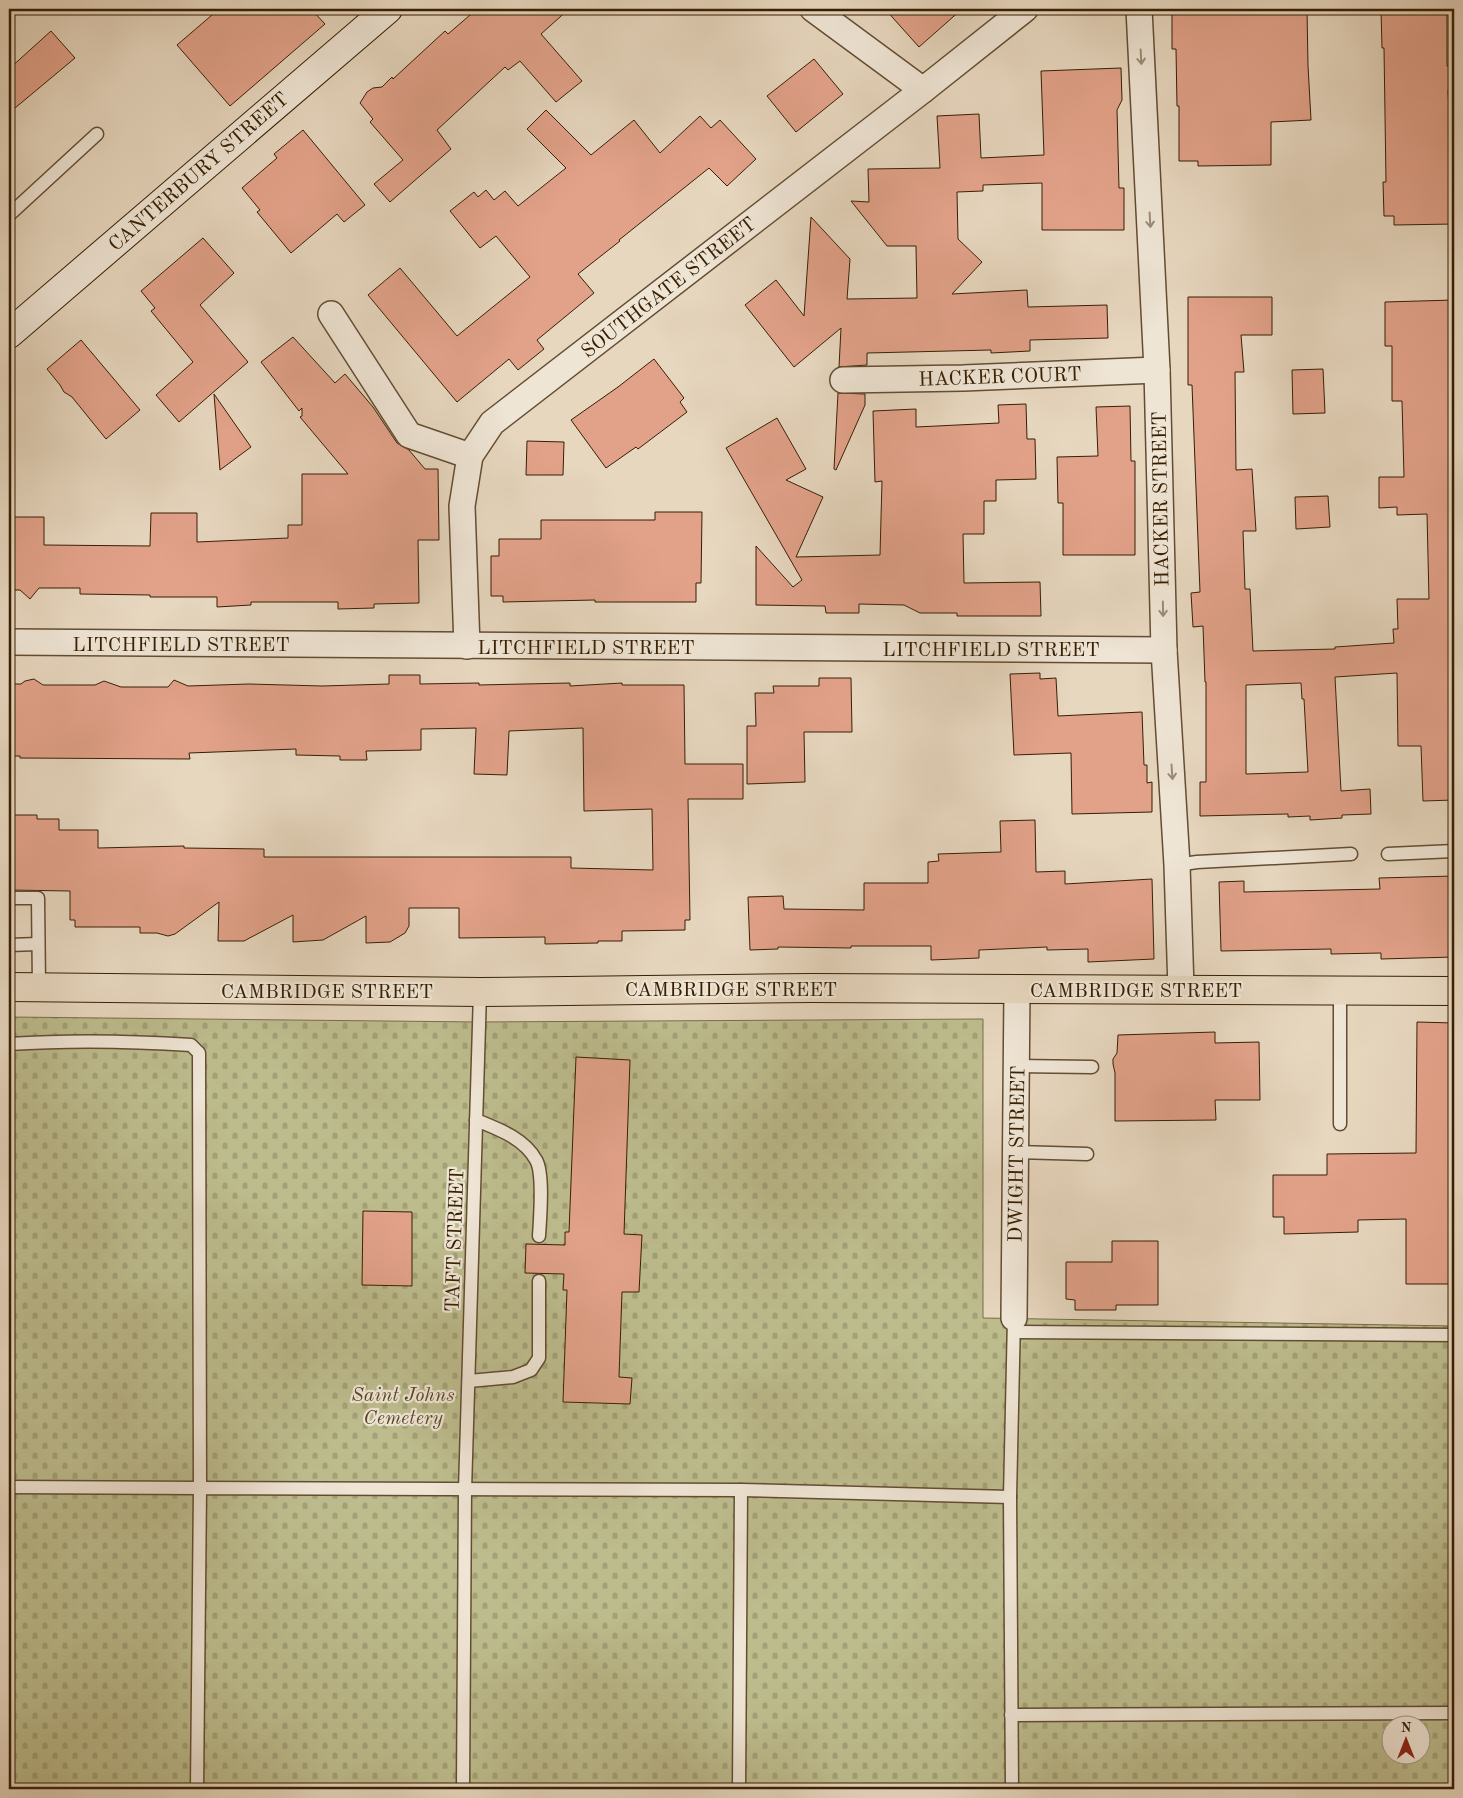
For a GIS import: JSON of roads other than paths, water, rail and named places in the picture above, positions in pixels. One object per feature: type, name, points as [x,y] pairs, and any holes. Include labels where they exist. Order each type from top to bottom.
[{"type":"main road","name":"CAMBRIDGE STREET","points":[[9,987],[480,992],[811,988],[1454,991]]},
{"type":"street","name":"CANTERBURY STREET","points":[[9,334],[388,9]]},
{"type":"street","points":[[813,9],[923,90]]},
{"type":"street","name":"SOUTHGATE STREET","points":[[467,646],[462,506],[470,456],[492,423],[1025,9]]},
{"type":"street","name":"HACKER STREET","points":[[1139,9],[1157,370],[1164,650],[1178,865],[1181,990]]},
{"type":"street","points":[[331,314],[409,435],[470,456]]},
{"type":"street","name":"HACKER COURT","points":[[842,380],[963,378],[1157,370]]},
{"type":"street","name":"LITCHFIELD STREET","points":[[9,642],[1164,650]]},
{"type":"street","name":"DWIGHT STREET","points":[[1014,1325],[1017,990]]},
{"type":"lane","points":[[9,215],[97,134]]},
{"type":"lane","points":[[1388,854],[1454,851]]},
{"type":"lane","points":[[1178,865],[1197,862],[1351,854]]},
{"type":"lane","points":[[9,898],[38,898],[39,987]]},
{"type":"lane","points":[[9,945],[38,944]]},
{"type":"lane","points":[[1340,990],[1340,1124]]},
{"type":"lane","name":"TAFT STREET","points":[[463,1789],[466,1490],[480,992]]},
{"type":"lane","points":[[9,1044],[41,1042],[191,1045],[199,1053],[200,1488],[197,1789]]},
{"type":"lane","points":[[1016,1066],[1092,1067]]},
{"type":"lane","points":[[476,1120],[505,1132],[525,1146],[537,1161],[540,1176],[540,1236]]},
{"type":"lane","points":[[1016,1152],[1087,1154]]},
{"type":"lane","points":[[469,1381],[514,1377],[531,1370],[540,1358],[539,1281]]},
{"type":"lane","points":[[1012,1789],[1010,1497],[1014,1325],[1454,1335]]},
{"type":"lane","points":[[9,1487],[741,1490],[1010,1497]]},
{"type":"lane","points":[[739,1789],[741,1490]]},
{"type":"lane","points":[[1011,1715],[1454,1713]]},
{"type":"park label","name":"Saint Johns Cemetery","points":[[403,1406]]}]
